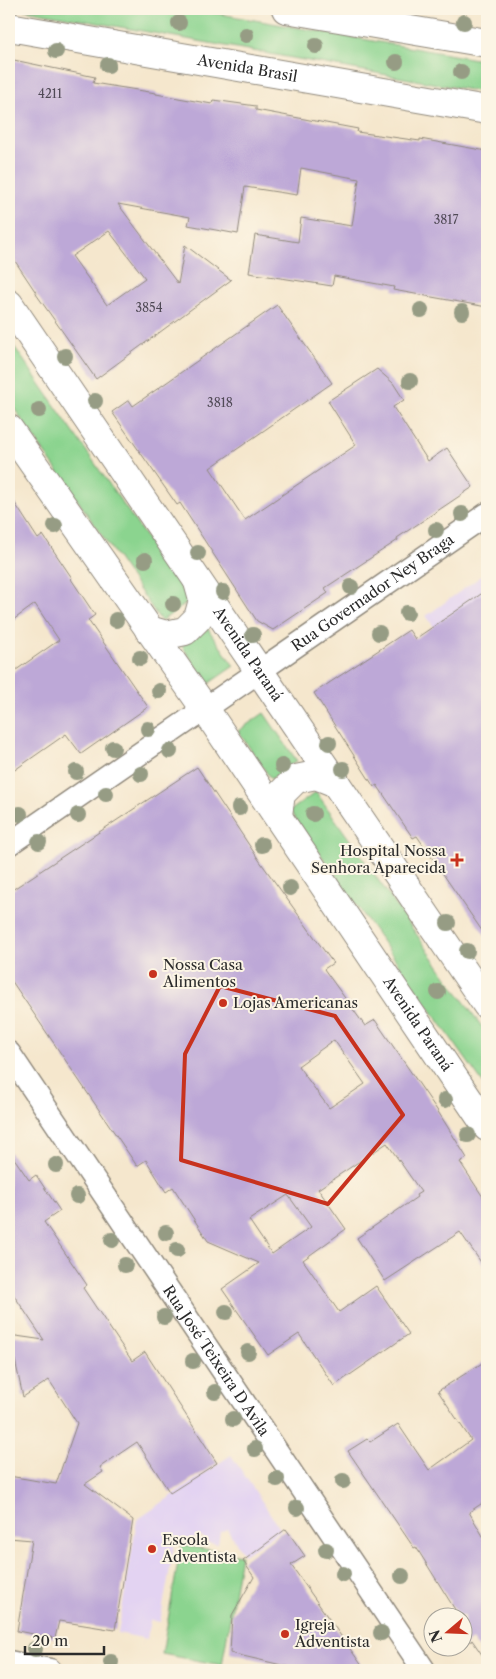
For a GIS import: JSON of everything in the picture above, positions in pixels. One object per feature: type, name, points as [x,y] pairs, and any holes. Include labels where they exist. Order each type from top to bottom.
[{"type":"street","points":[[286,9],[487,44]]},
{"type":"street","name":"Avenida Brasil","points":[[9,27],[487,110]]},
{"type":"street","name":"Avenida Paraná","points":[[9,304],[487,1005]]},
{"type":"street","name":"Avenida Paraná","points":[[9,429],[278,815],[487,1127]]},
{"type":"street","name":"Rua Governador Ney Braga","points":[[205,709],[487,514]]},
{"type":"street","points":[[149,630],[166,635],[185,631],[198,618],[202,600],[198,582]]},
{"type":"street","points":[[9,844],[205,709]]},
{"type":"street","points":[[278,815],[281,794],[296,779],[316,775],[336,783]]},
{"type":"street","name":"Rua José Teixeira D Avila","points":[[9,1052],[424,1670]]},
{"type":"street","points":[[9,1662],[50,1670]]},
{"type":"highlighted area","points":[[220,986],[335,1016],[403,1115],[328,1204],[181,1160],[185,1054]]},
{"type":"shaded area","points":[[487,572],[487,701],[426,616]]},
{"type":"shaded area","name":"Escola Adventista","points":[[231,1455],[281,1530],[244,1555],[227,1529],[220,1532],[218,1544],[203,1542],[203,1536],[175,1542],[160,1622],[150,1620],[147,1639],[118,1633],[137,1520]]},
{"type":"green space","points":[[20,9],[192,9],[487,61],[487,93]]},
{"type":"green space","points":[[9,339],[190,601],[161,621],[9,401]]},
{"type":"green space","points":[[208,629],[234,666],[208,684],[182,646]]},
{"type":"green space","points":[[264,713],[297,761],[271,779],[238,731]]},
{"type":"green space","points":[[316,792],[487,1034],[487,1089],[290,811]]},
{"type":"green space","points":[[181,1545],[241,1555],[222,1665],[162,1654]]},
{"type":"building","points":[[9,59],[95,77],[93,83],[212,104],[213,100],[256,106],[256,110],[358,129],[357,132],[420,141],[420,139],[487,151],[487,307],[393,290],[394,287],[334,276],[332,286],[249,273],[255,235],[298,242],[301,218],[352,226],[359,179],[301,168],[297,195],[245,187],[238,234],[188,225],[190,217],[118,204],[178,284],[185,245],[231,280],[96,379],[9,252]],"holes":[[[109,231],[145,278],[107,305],[72,256]]]},
{"type":"building","points":[[277,305],[332,383],[210,468],[245,520],[356,445],[328,401],[377,369],[393,383],[404,400],[393,407],[428,461],[447,448],[473,487],[397,538],[398,540],[325,588],[328,593],[273,630],[257,621],[180,503],[177,505],[112,412],[129,400],[133,406]]},
{"type":"building","points":[[9,494],[38,539],[43,535],[72,578],[95,615],[88,620],[148,707],[81,754],[66,734],[9,774],[9,675],[59,640],[35,604],[9,623]]},
{"type":"building","points":[[487,590],[487,938],[417,836],[413,838],[377,785],[374,787],[314,693],[409,630],[415,639]]},
{"type":"building","points":[[197,767],[259,860],[333,963],[324,969],[365,1026],[375,1020],[437,1110],[467,1158],[460,1162],[487,1203],[487,1271],[460,1232],[385,1281],[357,1238],[417,1197],[416,1195],[421,1192],[387,1143],[318,1189],[346,1229],[303,1260],[339,1312],[376,1286],[409,1334],[334,1386],[299,1334],[268,1355],[222,1289],[259,1263],[208,1241],[173,1187],[166,1192],[146,1160],[137,1166],[9,977],[9,892]],"holes":[[[334,1040],[365,1084],[329,1108],[298,1066]],[[288,1195],[311,1227],[272,1254],[249,1220]]]},
{"type":"building","points":[[9,1151],[29,1180],[36,1175],[60,1211],[44,1222],[87,1285],[83,1288],[132,1361],[145,1352],[217,1463],[170,1493],[137,1442],[100,1467],[103,1472],[85,1484],[133,1520],[115,1630],[59,1621],[55,1638],[17,1631],[32,1540],[9,1538],[9,1476],[56,1484],[77,1423],[49,1380],[23,1397],[15,1360],[9,1359],[9,1335],[44,1340],[9,1288]]},
{"type":"building","points":[[487,1360],[487,1500],[469,1512],[487,1543],[487,1662],[474,1643],[474,1606],[453,1606],[416,1547],[414,1548],[348,1451],[367,1439],[370,1442],[398,1424],[429,1470],[471,1440],[438,1391]]},
{"type":"building","name":"Igreja Adventista","points":[[286,1529],[305,1556],[291,1565],[365,1670],[303,1670],[230,1653],[232,1615],[254,1577],[243,1561]]},
{"type":"place","name":"Hospital Nossa Senhora Aparecida","points":[[457,860]]},
{"type":"place","name":"Nossa Casa Alimentos","points":[[153,974]]},
{"type":"place","name":"Lojas Americanas","points":[[223,1003]]},
{"type":"place","name":"Escola Adventista","points":[[152,1549]]},
{"type":"place","name":"Igreja Adventista","points":[[285,1634]]}]
